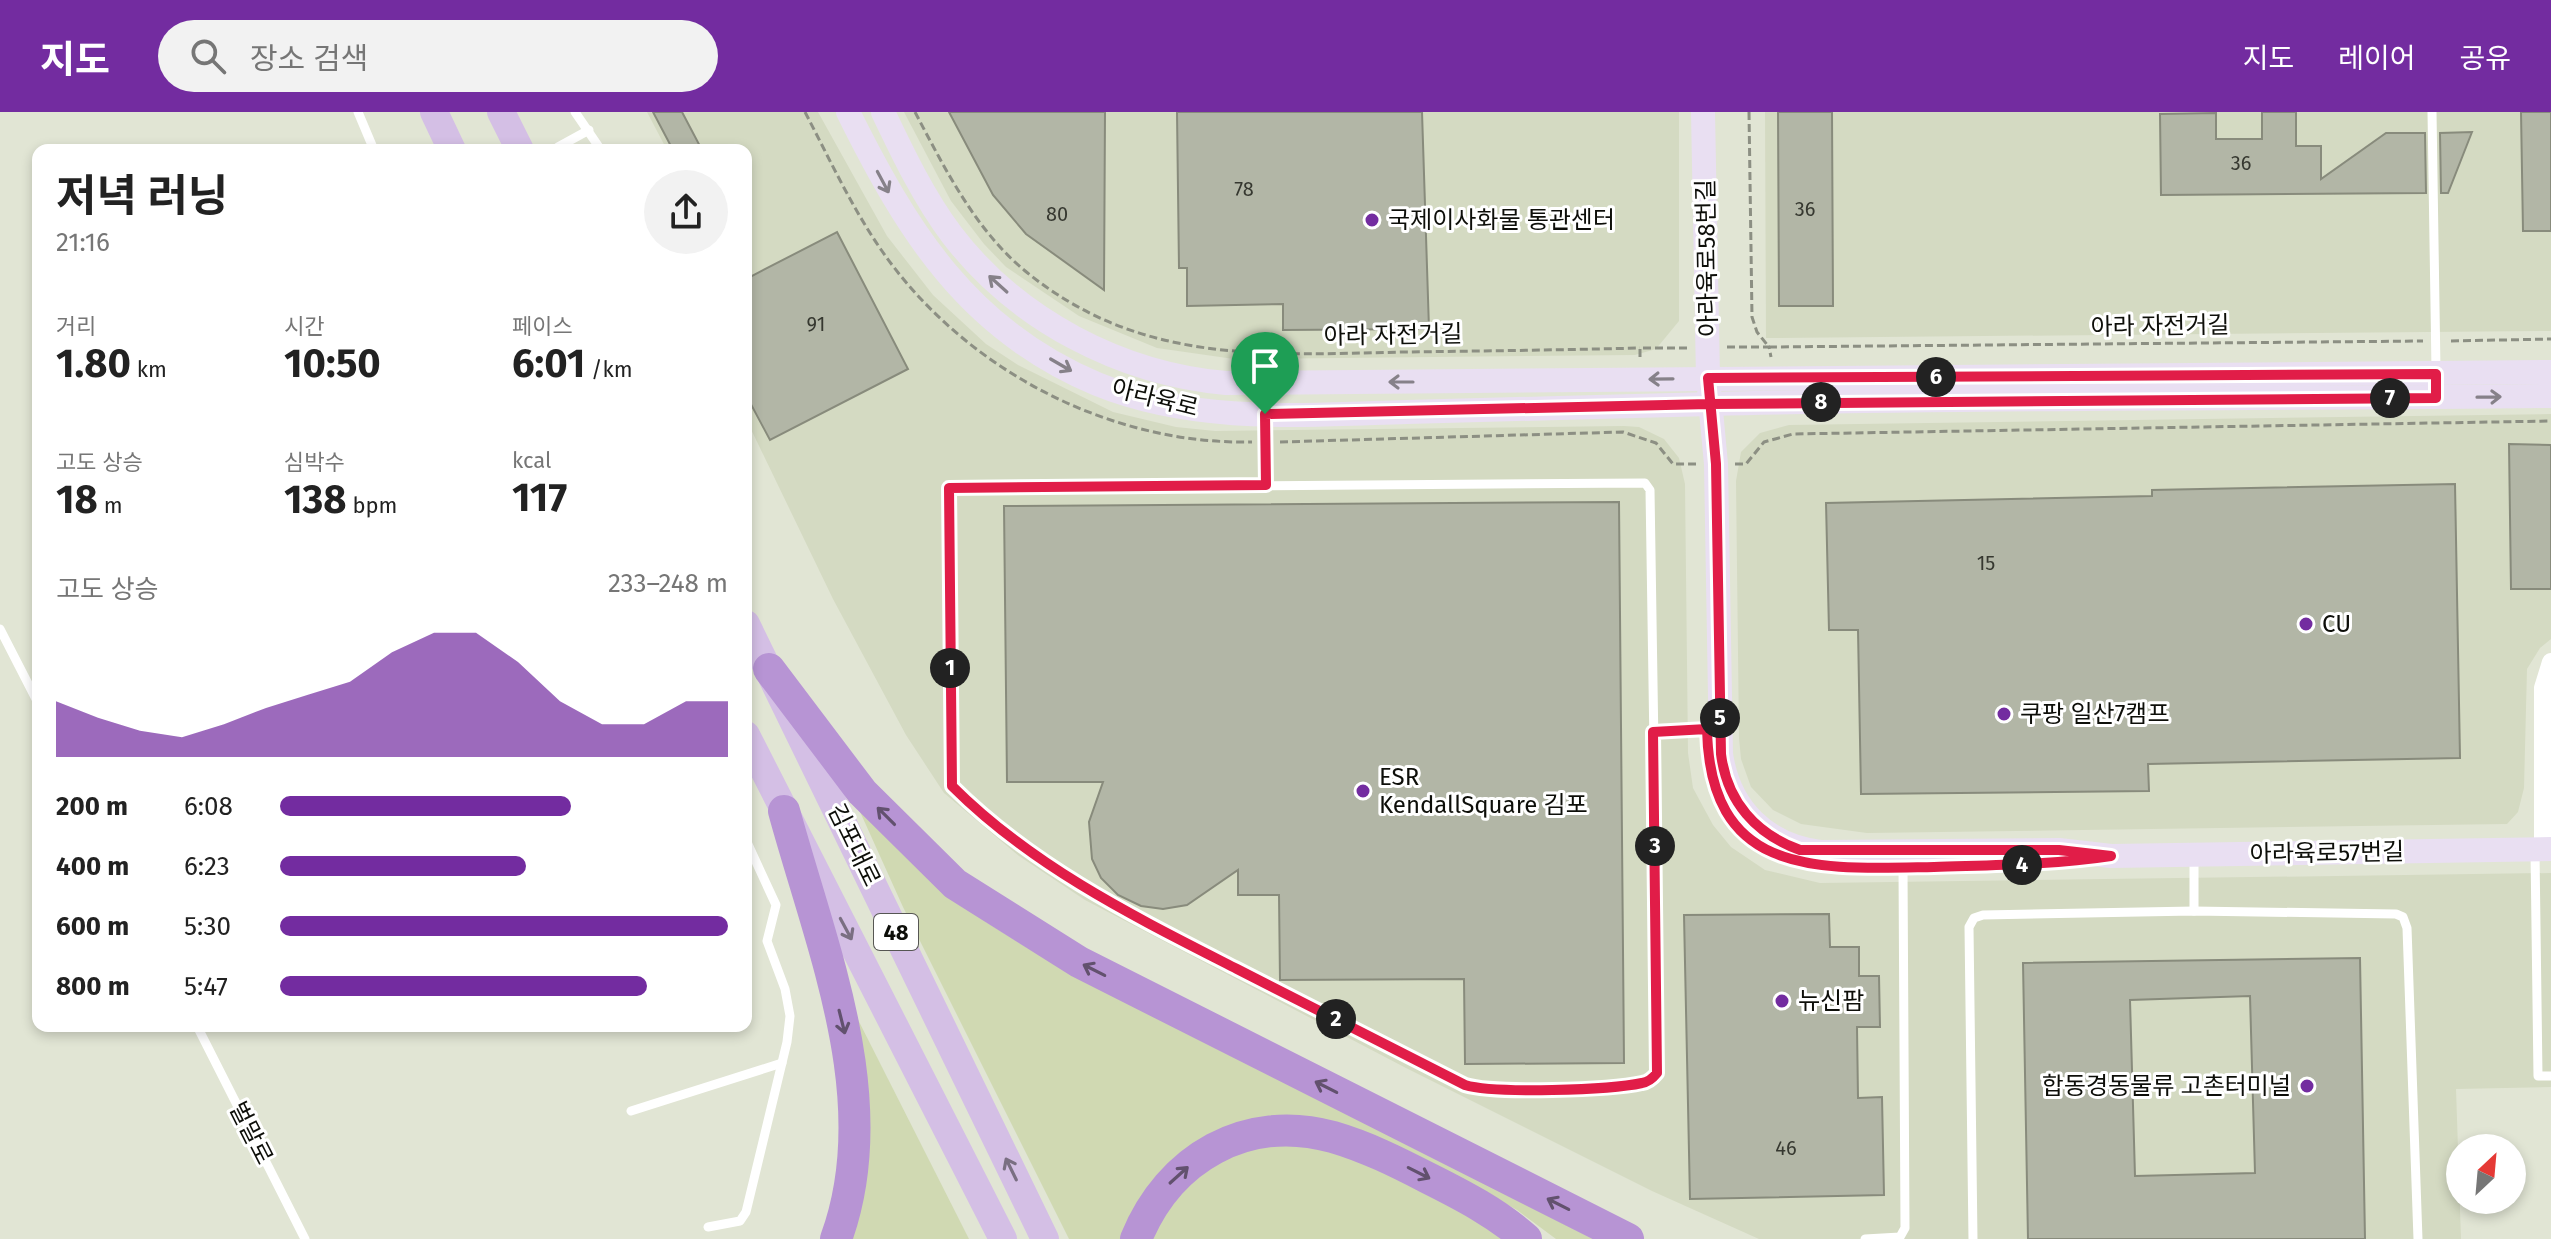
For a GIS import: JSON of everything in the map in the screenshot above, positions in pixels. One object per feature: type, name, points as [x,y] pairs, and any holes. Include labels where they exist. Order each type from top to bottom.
[{"type":"highway","points":[[769,669],[862,792],[955,884],[1079,962],[1628,1239]]},
{"type":"highway","points":[[784,811],[843,1024],[853,1079],[856,1140],[849,1191],[836,1239]]},
{"type":"highway","points":[[1136,1239],[1156,1197],[1214,1147],[1249,1134],[1283,1132],[1329,1136],[1380,1153],[1475,1202],[1526,1239]]},
{"type":"main road","points":[[434,112],[449,144]]},
{"type":"main road","points":[[501,112],[518,144]]},
{"type":"main road","name":"김포대로","points":[[752,636],[1045,1239]]},
{"type":"main road","name":"김포대로","points":[[752,747],[878,988],[1003,1239]]},
{"type":"street","name":"아라육로","points":[[848,112],[892,199],[920,242],[964,293],[1015,336],[1066,369],[1153,403],[1208,412],[1265,414],[2436,386],[2551,372]]},
{"type":"street","name":"아라육로","points":[[883,112],[937,213],[993,280],[1071,336],[1144,368],[1183,378],[1226,383],[1708,378],[2436,386],[2551,396]]},
{"type":"street","name":"아라육로58번길","points":[[1703,112],[1709,404]]},
{"type":"street","name":"아라육로57번길","points":[[1709,404],[1700,464],[1707,729],[1712,779],[1718,797],[1739,828],[1756,843],[1800,864],[1903,867],[2059,864],[2111,856]]},
{"type":"street","name":"아라육로57번길","points":[[1709,404],[1716,464],[1721,754],[1727,782],[1743,812],[1771,837],[1800,850],[2059,850],[2111,856],[2543,849]]},
{"type":"street","points":[[2543,849],[2543,688],[2551,662]]},
{"type":"lane","points":[[358,112],[371,144]]},
{"type":"lane","points":[[575,112],[597,144]]},
{"type":"lane","points":[[2432,112],[2436,386]]},
{"type":"lane","points":[[563,144],[589,130]]},
{"type":"lane","points":[[1265,414],[1266,485]]},
{"type":"lane","points":[[1645,483],[1650,490],[1653,732],[1659,1068],[1654,1077],[1644,1083],[1489,1090],[1465,1085],[1131,914],[1064,876],[1002,833],[952,786],[949,488],[1645,483]]},
{"type":"lane","points":[[0,629],[32,691]]},
{"type":"lane","points":[[1653,732],[1707,729]]},
{"type":"lane","points":[[2543,849],[2538,1076],[2551,1076]]},
{"type":"lane","points":[[708,1227],[740,1221],[746,1212],[782,1063],[790,1016],[785,989],[767,941],[776,905],[752,852]]},
{"type":"lane","points":[[2194,855],[2194,911]]},
{"type":"lane","points":[[1865,1239],[1900,1237],[1905,1228],[1903,867]]},
{"type":"lane","points":[[1973,1239],[1969,927],[1974,918],[1983,915],[2194,911],[2396,914],[2403,917],[2407,928],[2418,1239]]},
{"type":"lane","name":"벌말로","points":[[200,1032],[305,1239]]},
{"type":"lane","points":[[631,1111],[782,1063]]},
{"type":"path","name":"아라 자전거길","points":[[915,112],[973,213],[1023,269],[1089,313],[1153,339],[1252,354],[1640,348]]},
{"type":"path","name":"아라 자전거길","points":[[1749,112],[1752,317],[1757,332],[1769,347],[2551,339]]},
{"type":"path","points":[[1746,464],[1764,442],[1793,434],[2551,421]]},
{"type":"shaded area","points":[[647,112],[818,112],[887,236],[933,295],[986,344],[1018,365],[1113,412],[1176,427],[1215,431],[1624,426],[1639,427],[1664,439],[1679,458],[1685,484],[1688,753],[1693,788],[1713,825],[1731,847],[1765,870],[1820,883],[2551,873],[2551,1087],[2456,1089],[2458,1134],[2446,1134],[2446,1214],[2460,1214],[2461,1239],[1759,1239],[1652,1191],[1406,1068],[1085,900],[1019,856],[944,793],[906,735],[833,599],[752,431],[752,144],[664,144]]},
{"type":"shaded area","points":[[904,112],[1679,112],[1679,321],[1656,349],[1635,355],[1234,359],[1157,348],[1079,316],[1006,267],[951,201]]},
{"type":"shaded area","points":[[1765,112],[2551,112],[2551,331],[1766,338]]},
{"type":"shaded area","points":[[2551,414],[2551,639],[2540,648],[2527,669],[2524,788],[2518,812],[2507,824],[1867,833],[1801,824],[1773,810],[1751,787],[1741,759],[1739,738],[1736,481],[1741,452],[1760,433],[1789,425]]},
{"type":"shaded area","points":[[852,794],[986,922],[1029,949],[1593,1239],[1556,1239],[1517,1210],[1407,1150],[1257,1122],[1124,1239],[1069,1239],[903,907]]},
{"type":"shaded area","points":[[843,990],[969,1239],[848,1239]]},
{"type":"shaded area","points":[[1266,1141],[1351,1150],[1518,1239],[1144,1239],[1184,1179]]},
{"type":"building","points":[[653,112],[682,112],[699,144],[670,144]]},
{"type":"building","points":[[949,112],[1105,112],[1104,290],[1026,234],[993,195]]},
{"type":"building","points":[[1177,112],[1422,112],[1429,329],[1283,330],[1283,304],[1187,306],[1187,268],[1179,268]]},
{"type":"building","points":[[1778,112],[1832,112],[1833,306],[1779,306]]},
{"type":"building","points":[[2262,112],[2296,112],[2296,146],[2321,146],[2321,179],[2386,133],[2425,133],[2426,193],[2161,195],[2160,114],[2216,113],[2216,139],[2262,139]]},
{"type":"building","points":[[2521,112],[2551,112],[2551,231],[2523,231]]},
{"type":"building","points":[[2472,132],[2448,193],[2441,193],[2440,133]]},
{"type":"building","points":[[837,232],[908,369],[770,440],[752,406],[752,276]]},
{"type":"building","points":[[2509,444],[2551,445],[2551,589],[2511,589]]},
{"type":"building","points":[[2455,484],[2460,758],[2148,764],[2149,791],[1861,794],[1858,630],[1829,630],[1826,503],[2152,496],[2152,490]]},
{"type":"building","name":"ESR KendallSquare 김포","points":[[1619,502],[1624,1063],[1465,1064],[1464,979],[1280,980],[1279,895],[1238,895],[1238,870],[1187,905],[1163,909],[1141,906],[1118,895],[1101,878],[1092,859],[1089,822],[1103,782],[1007,782],[1004,506]]},
{"type":"building","name":"뉴신팜","points":[[1829,914],[1830,947],[1859,947],[1859,976],[1879,976],[1880,1027],[1857,1027],[1858,1098],[1882,1097],[1884,1195],[1690,1199],[1684,915]]},
{"type":"building","name":"합동경동물류 고촌터미널","points":[[2360,958],[2365,1239],[2028,1239],[2023,963]],"holes":[[[2250,996],[2255,1173],[2135,1176],[2130,1000]]]},
{"type":"place","name":"국제이사화물 통관센터","points":[[1372,220]]},
{"type":"place","name":"CU","points":[[2306,624]]},
{"type":"place","name":"쿠팡 일산7캠프","points":[[2004,714]]},
{"type":"place","name":"ESR KendallSquare 김포","points":[[1363,791]]},
{"type":"place","name":"뉴신팜","points":[[1782,1001]]},
{"type":"place","name":"합동경동물류 고촌터미널","points":[[2307,1086]]},
{"type":"route","points":[[1265,414],[1266,485],[949,488],[952,786],[1002,833],[1064,876],[1131,914],[1465,1085],[1489,1090],[1534,1090],[1644,1083],[1654,1077],[1659,1068],[1653,732],[1707,729],[1712,779],[1728,813],[1756,843],[1800,864],[1903,867],[2059,864],[2111,856],[2059,850],[1800,850],[1771,837],[1743,812],[1727,782],[1721,754],[1716,464],[1709,404],[1708,378],[2436,374],[2436,398],[1709,404],[1265,414]]}]
